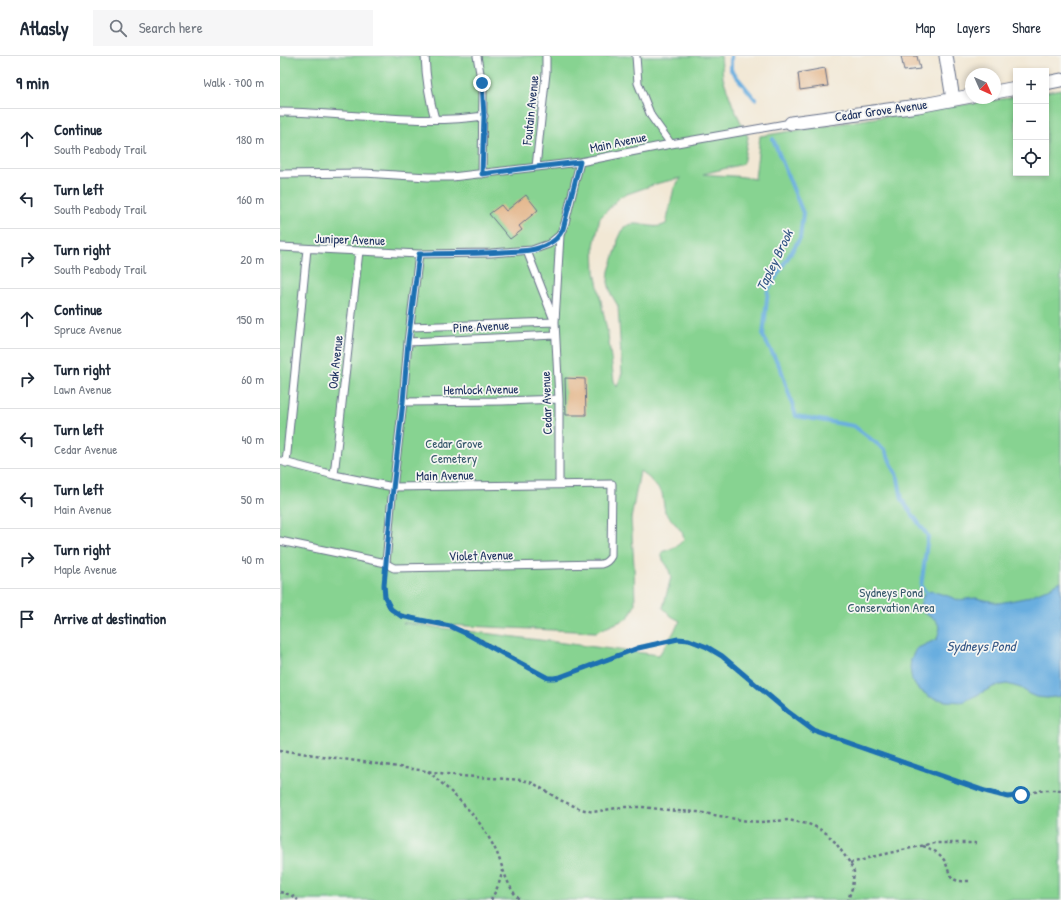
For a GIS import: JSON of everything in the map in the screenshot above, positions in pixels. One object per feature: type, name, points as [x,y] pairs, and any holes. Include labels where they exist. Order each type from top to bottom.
[{"type":"street","points":[[946,56],[953,99]]},
{"type":"street","points":[[1049,82],[1061,80]]},
{"type":"street","points":[[1001,91],[1013,89]]},
{"type":"street","name":"Cedar Grove Avenue","points":[[791,123],[918,106],[965,97]]},
{"type":"lane","points":[[425,56],[430,102],[435,119]]},
{"type":"lane","points":[[477,56],[483,90],[484,116],[482,174]]},
{"type":"lane","name":"Foutain Avenue","points":[[536,167],[546,72],[546,56]]},
{"type":"lane","points":[[636,56],[638,83],[651,116],[670,144]]},
{"type":"lane","points":[[280,112],[411,120],[484,116]]},
{"type":"lane","name":"Main Avenue","points":[[280,174],[364,173],[428,178],[452,177],[580,162],[670,144],[791,123]]},
{"type":"lane","name":"Cedar Avenue","points":[[559,484],[559,399],[555,322],[560,235],[565,223],[580,162]]},
{"type":"lane","name":"Juniper Avenue","points":[[280,247],[419,254],[492,253],[537,249],[549,244],[560,235]]},
{"type":"lane","points":[[283,462],[307,249]]},
{"type":"lane","name":"Oak Avenue","points":[[334,475],[359,251]]},
{"type":"lane","name":"Cedar Avenue","points":[[527,251],[555,322]]},
{"type":"lane","points":[[386,563],[408,342],[419,254]]},
{"type":"lane","name":"Pine Avenue","points":[[410,327],[555,322]]},
{"type":"lane","name":"Pine Avenue","points":[[408,342],[555,335]]},
{"type":"lane","name":"Hemlock Avenue","points":[[403,402],[559,399]]},
{"type":"lane","name":"Main Avenue","points":[[283,462],[334,475],[393,487],[612,484]]},
{"type":"lane","name":"Violet Avenue","points":[[280,541],[386,563],[392,568],[603,564],[610,559],[611,556],[612,484]]},
{"type":"path","points":[[386,563],[384,585],[385,597],[391,609],[401,616],[450,626],[548,678],[560,677],[638,648],[678,639],[689,640],[707,647],[722,656],[787,711],[814,731],[1005,797],[1013,797],[1047,790],[1061,790]]},
{"type":"path","points":[[280,750],[461,776],[522,780],[533,783],[560,800],[581,809],[593,812],[623,807],[642,807],[698,812],[747,821],[760,822],[788,820],[800,822],[814,826],[826,834],[835,842],[850,862],[854,872],[852,888],[848,900]]},
{"type":"path","points":[[428,771],[459,800],[478,821],[496,851],[508,882],[520,900]]},
{"type":"path","points":[[850,862],[934,843],[976,843]]},
{"type":"path","points":[[922,846],[940,854],[953,880],[970,881]]},
{"type":"path","points":[[491,900],[501,877],[502,868]]},
{"type":"path","points":[[280,892],[291,895],[298,900]]},
{"type":"green space","points":[[280,56],[721,56],[723,78],[733,106],[748,137],[743,164],[703,174],[755,179],[760,136],[967,104],[1001,104],[1001,99],[1013,97],[1013,176],[1049,176],[1049,91],[1061,89],[1061,900],[280,900]],"holes":[[[681,178],[674,188],[666,224],[662,226],[632,224],[624,227],[618,240],[609,271],[608,282],[611,294],[618,306],[622,373],[617,387],[614,381],[608,335],[595,272],[594,246],[600,218],[621,196],[659,183]],[[640,471],[649,478],[662,493],[665,512],[682,532],[684,539],[676,546],[661,553],[671,577],[663,608],[671,616],[680,621],[659,655],[403,623],[596,632],[628,618],[635,605],[631,519]]]},
{"type":"water","name":"Sydneys Pond","points":[[1061,581],[1061,696],[1047,698],[1036,697],[1021,688],[1007,684],[995,686],[963,702],[946,701],[930,697],[917,688],[912,680],[910,668],[911,659],[916,649],[937,639],[940,628],[936,620],[922,612],[920,606],[923,595],[931,591],[958,600],[976,598],[999,603],[1025,598],[1047,589]]},
{"type":"building","points":[[901,56],[917,56],[920,69],[904,71]]},
{"type":"building","points":[[825,68],[828,86],[800,90],[798,73]]},
{"type":"building","points":[[526,195],[538,210],[519,226],[522,230],[510,239],[489,214],[501,205],[506,211]]},
{"type":"building","points":[[565,378],[585,379],[586,415],[566,415]]},
{"type":"waterway","name":"Tapley Brook","points":[[731,56],[731,70],[755,99]]},
{"type":"waterway","name":"Tapley Brook","points":[[773,139],[803,213],[800,238],[768,290],[763,336],[781,369],[796,416],[854,426],[885,450],[898,478],[902,500],[928,536],[921,587],[930,596]]},
{"type":"route","points":[[482,83],[484,116],[482,174],[580,162],[563,229],[560,235],[549,244],[527,251],[419,254],[408,342],[384,585],[385,597],[391,609],[401,616],[450,626],[548,678],[560,677],[638,648],[678,639],[689,640],[707,647],[722,656],[744,673],[800,722],[814,731],[985,791],[1005,797],[1021,795]]},
{"type":"park label","name":"Cedar Grove Cemetery","points":[[454,450]]},
{"type":"park label","name":"Sydneys Pond Conservation Area","points":[[891,600]]}]
